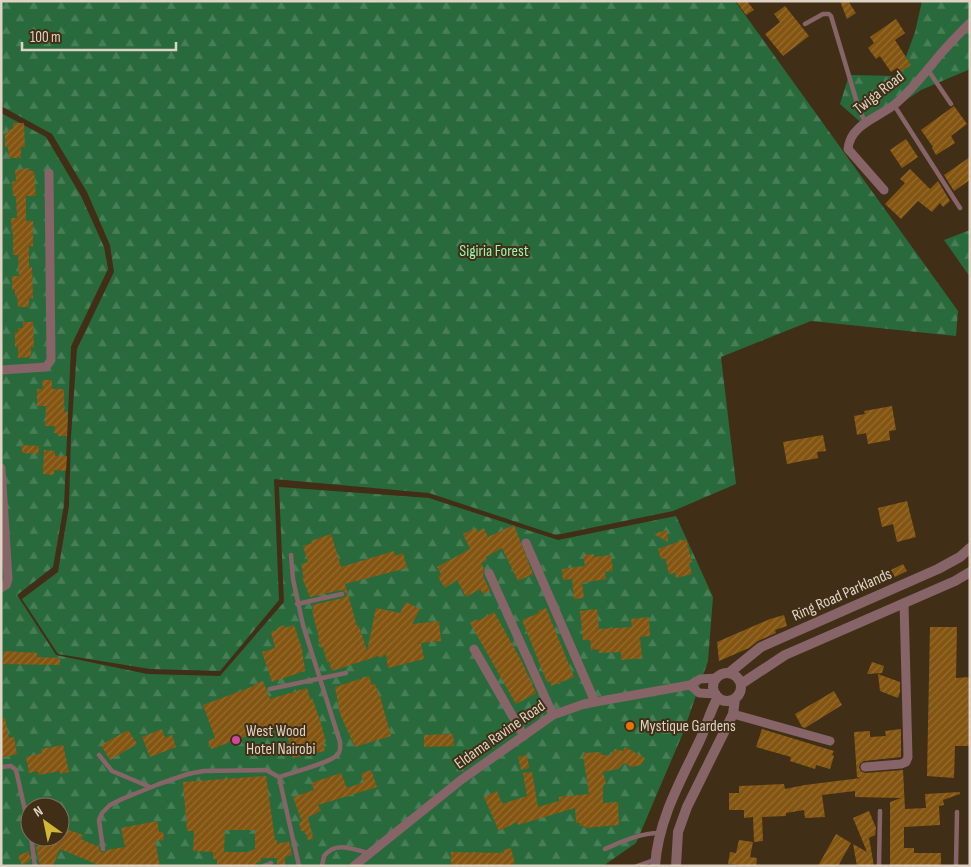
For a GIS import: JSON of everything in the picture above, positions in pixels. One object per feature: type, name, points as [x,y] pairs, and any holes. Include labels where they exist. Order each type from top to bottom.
[{"type":"street","name":"Twiga Road","points":[[884,190],[848,148],[849,139],[855,131],[894,105],[918,82],[970,23]]},
{"type":"street","points":[[1,370],[46,367],[51,360],[49,172]]},
{"type":"street","points":[[1,468],[8,579],[6,585],[1,588]]},
{"type":"street","points":[[526,543],[595,702]]},
{"type":"street","name":"Ring Road Parklands","points":[[729,673],[760,648],[938,569],[960,558],[970,548]]},
{"type":"street","name":"Ring Road Parklands","points":[[741,684],[785,655],[955,582],[970,572]]},
{"type":"street","points":[[489,573],[553,715]]},
{"type":"street","points":[[881,595],[888,610]]},
{"type":"street","points":[[865,767],[901,764],[906,762],[908,757],[904,603]]},
{"type":"street","points":[[474,648],[524,736]]},
{"type":"street","points":[[690,686],[692,682],[700,679],[717,678],[720,675],[729,673],[737,676],[741,684],[740,692],[734,699],[726,701],[717,696]]},
{"type":"street","points":[[656,863],[660,833],[669,805],[702,734],[717,696],[714,686],[717,678]]},
{"type":"street","name":"Eldama Ravine Road","points":[[354,866],[461,780],[553,715],[595,702],[690,686],[699,694],[717,696]]},
{"type":"street","points":[[676,866],[678,832],[687,808],[733,714],[734,699]]},
{"type":"street","points":[[733,714],[830,741]]},
{"type":"lane","points":[[805,24],[823,14],[832,16],[858,106],[866,124]]},
{"type":"lane","points":[[928,70],[951,104]]},
{"type":"lane","points":[[894,105],[960,208]]},
{"type":"lane","points":[[103,849],[99,820],[102,813],[110,805],[150,787],[188,774],[204,771],[266,770],[279,777],[330,760],[338,754],[340,742],[297,604],[292,579],[291,555]]},
{"type":"lane","points":[[297,604],[342,594]]},
{"type":"lane","points":[[270,689],[346,673]]},
{"type":"lane","points":[[99,755],[112,771],[150,787]]},
{"type":"lane","points":[[1,767],[11,766],[16,770],[22,797]]},
{"type":"lane","points":[[279,777],[299,866]]},
{"type":"lane","points":[[879,866],[880,811]]},
{"type":"lane","points":[[956,866],[957,812]]},
{"type":"lane","points":[[605,849],[633,837],[648,833],[660,833]]},
{"type":"lane","points":[[32,847],[35,866]]},
{"type":"lane","points":[[322,866],[324,856],[333,848],[346,847],[369,854]]},
{"type":"lane","points":[[263,866],[271,863]]},
{"type":"lane","points":[[637,866],[656,863]]},
{"type":"green space","name":"Sigiria Forest","points":[[1,1],[735,1],[958,311],[956,336],[811,321],[721,357],[736,484],[673,511],[556,535],[429,493],[274,479],[279,600],[220,671],[150,669],[58,654],[22,599],[58,572],[69,506],[71,437],[77,349],[114,272],[110,245],[87,192],[52,134],[1,106]]},
{"type":"green space","points":[[922,1],[970,1],[970,66],[968,70],[921,90],[866,127],[840,104],[849,75],[899,76],[915,32]]},
{"type":"green space","points":[[1,113],[46,137],[81,196],[104,247],[108,269],[71,346],[64,505],[53,567],[17,595],[56,655],[147,674],[220,676],[284,602],[279,487],[429,498],[558,540],[676,516],[713,597],[708,661],[683,733],[636,843],[603,866],[1,866]]},
{"type":"green space","points":[[970,230],[970,277],[944,240]]},
{"type":"building","points":[[736,1],[747,1],[754,10],[746,15]]},
{"type":"building","points":[[840,1],[848,1],[856,13],[847,19]]},
{"type":"building","points":[[785,6],[809,36],[783,56],[765,34],[780,22],[774,14]]},
{"type":"building","points":[[896,19],[905,33],[895,40],[911,65],[900,72],[897,68],[891,72],[880,56],[876,59],[868,48],[874,43],[870,37]]},
{"type":"building","points":[[954,106],[967,124],[951,136],[955,143],[936,155],[933,147],[921,130]]},
{"type":"building","points":[[13,123],[24,123],[25,147],[21,147],[21,158],[9,158],[8,147],[5,147],[5,133],[8,133],[8,129],[13,129]]},
{"type":"building","points":[[906,139],[918,157],[902,168],[890,150]]},
{"type":"building","points":[[970,157],[970,180],[954,191],[944,175]]},
{"type":"building","points":[[29,168],[30,171],[34,171],[36,196],[26,196],[26,221],[33,221],[33,246],[29,246],[29,268],[32,267],[33,298],[29,298],[29,307],[18,307],[15,290],[12,290],[12,276],[19,276],[18,255],[13,255],[11,218],[17,218],[16,196],[13,196],[12,182],[16,181],[15,170]]},
{"type":"building","points":[[910,169],[930,189],[938,181],[950,201],[943,207],[940,203],[932,212],[918,201],[901,219],[885,204],[905,183],[900,179]]},
{"type":"building","points":[[23,322],[33,322],[34,347],[31,347],[31,357],[18,358],[18,347],[15,347],[15,332],[18,332],[18,328],[23,328]]},
{"type":"building","points":[[42,380],[52,380],[52,389],[64,389],[64,412],[68,412],[67,436],[58,436],[58,433],[54,433],[55,426],[45,426],[46,406],[37,406],[37,389],[43,389]]},
{"type":"building","points":[[892,406],[896,430],[889,431],[890,440],[868,444],[866,433],[857,435],[854,416],[865,414],[864,411]]},
{"type":"building","points":[[823,435],[826,451],[817,452],[818,458],[787,464],[783,442]]},
{"type":"building","points":[[22,445],[39,446],[38,454],[22,453]]},
{"type":"building","points":[[44,450],[55,451],[55,456],[67,456],[66,471],[54,470],[54,475],[43,474]]},
{"type":"building","points":[[907,501],[916,537],[897,542],[893,524],[882,527],[878,508]]},
{"type":"building","points":[[514,525],[533,574],[518,581],[502,548],[486,557],[487,560],[481,563],[484,569],[483,576],[490,591],[483,594],[480,589],[466,597],[457,580],[445,588],[438,577],[441,574],[437,567],[470,549],[463,534],[476,528],[478,532],[484,528],[488,537]]},
{"type":"building","points":[[667,530],[668,542],[654,534]]},
{"type":"building","points":[[331,534],[341,567],[394,551],[395,556],[403,553],[407,568],[345,584],[357,626],[359,626],[367,651],[376,608],[400,613],[406,602],[420,609],[412,624],[439,621],[441,641],[421,643],[424,659],[388,668],[386,654],[380,658],[378,656],[332,671],[329,661],[327,662],[323,647],[321,648],[312,605],[343,598],[346,596],[346,593],[341,590],[310,597],[302,578],[304,578],[301,564],[308,562],[303,546]]},
{"type":"building","points":[[686,539],[692,562],[689,563],[692,574],[676,578],[675,573],[669,574],[665,557],[661,559],[658,549]]},
{"type":"building","points":[[594,554],[594,557],[611,555],[613,571],[605,572],[606,579],[582,583],[584,598],[574,599],[572,579],[563,580],[562,569],[585,566],[583,555]]},
{"type":"building","points":[[903,564],[907,571],[895,577],[891,570]]},
{"type":"building","points":[[546,608],[574,677],[551,686],[550,681],[547,682],[522,620]]},
{"type":"building","points":[[597,609],[599,629],[632,627],[631,619],[649,617],[650,636],[640,637],[642,658],[621,660],[621,652],[599,653],[598,649],[591,650],[590,640],[583,640],[580,611]]},
{"type":"building","points":[[494,612],[522,662],[536,693],[516,704],[470,623],[477,619],[478,621]]},
{"type":"building","points":[[784,615],[787,626],[775,630],[776,633],[758,641],[749,648],[719,661],[717,642],[770,619]]},
{"type":"building","points":[[284,625],[285,628],[294,625],[302,649],[305,671],[272,682],[262,652],[275,648],[271,632]]},
{"type":"building","points":[[930,627],[957,627],[956,678],[970,677],[970,746],[955,746],[954,778],[927,776]]},
{"type":"building","points":[[4,651],[37,653],[37,657],[60,658],[60,665],[3,664]]},
{"type":"building","points":[[872,662],[884,666],[882,673],[867,674]]},
{"type":"building","points":[[878,674],[900,682],[898,698],[880,691]]},
{"type":"building","points":[[369,676],[372,685],[375,684],[381,700],[391,736],[355,747],[340,714],[335,687]]},
{"type":"building","points":[[263,681],[270,699],[307,688],[320,720],[326,742],[323,743],[325,751],[293,758],[284,723],[211,749],[208,741],[215,738],[203,705]]},
{"type":"building","points":[[834,691],[842,705],[805,728],[802,727],[795,714]]},
{"type":"building","points":[[1,718],[5,718],[9,738],[14,737],[17,754],[1,758]]},
{"type":"building","points":[[162,729],[165,738],[172,735],[176,747],[150,757],[142,737]]},
{"type":"building","points":[[762,729],[834,751],[830,769],[816,765],[815,769],[790,761],[791,757],[756,747]]},
{"type":"building","points":[[901,729],[901,757],[864,761],[860,764],[859,768],[862,772],[866,773],[903,770],[905,809],[926,808],[925,794],[960,792],[960,794],[943,800],[944,805],[939,806],[940,825],[904,827],[904,848],[914,848],[914,853],[941,853],[940,866],[890,866],[890,802],[901,798],[855,797],[855,791],[822,795],[825,817],[805,818],[804,810],[786,813],[786,816],[762,817],[763,841],[754,842],[753,817],[744,818],[744,810],[729,810],[729,793],[739,793],[739,786],[784,784],[785,789],[861,778],[857,777],[854,732],[870,731],[870,737],[886,736],[885,731]]},
{"type":"building","points":[[128,730],[137,744],[110,760],[101,745]]},
{"type":"building","points":[[453,734],[454,746],[424,747],[424,735]]},
{"type":"building","points":[[63,745],[69,772],[60,774],[60,771],[39,775],[38,771],[29,773],[26,757],[42,753],[41,749]]},
{"type":"building","points":[[625,747],[645,758],[641,765],[632,767],[624,763],[618,769],[603,772],[606,784],[603,785],[603,803],[618,802],[619,825],[585,828],[585,826],[580,826],[580,823],[576,823],[575,808],[518,825],[517,822],[499,831],[484,797],[497,791],[502,804],[527,796],[523,773],[532,772],[538,807],[559,801],[559,797],[589,794],[583,755],[585,753],[600,752],[602,755],[611,755],[615,749],[623,751]]},
{"type":"building","points":[[527,755],[529,768],[521,770],[518,757]]},
{"type":"building","points":[[371,770],[377,787],[318,805],[321,811],[308,817],[313,839],[308,840],[305,831],[301,831],[299,822],[302,822],[293,797],[314,790],[311,783],[341,773],[347,788],[364,782],[361,774]]},
{"type":"building","points":[[266,776],[275,840],[277,840],[277,844],[289,841],[292,855],[285,857],[285,866],[277,866],[277,858],[261,858],[261,862],[256,863],[256,866],[217,866],[217,859],[213,859],[213,852],[193,851],[194,831],[187,831],[183,782]],"holes":[[[225,830],[255,830],[255,849],[248,852],[224,852]]]},
{"type":"building","points":[[869,811],[876,828],[875,835],[869,838],[874,866],[857,866],[853,844],[867,852],[853,818]]},
{"type":"building","points":[[157,821],[159,832],[163,832],[164,840],[155,841],[160,866],[101,866],[60,849],[53,866],[40,866],[36,847],[70,847],[70,830],[83,835],[81,839],[99,847],[103,853],[107,850],[125,847],[121,828]]},
{"type":"building","points":[[836,834],[851,843],[838,866],[818,866]]},
{"type":"building","points":[[739,840],[753,842],[750,857],[757,858],[756,866],[728,864],[730,852],[736,853]]},
{"type":"building","points":[[511,848],[515,863],[507,866],[451,866],[451,852],[504,853],[503,850]]},
{"type":"building","points":[[29,851],[30,861],[22,865],[18,856]]},
{"type":"place","name":"Mystique Gardens","points":[[630,726]]},
{"type":"place","name":"West Wood Hotel Nairobi","points":[[236,740]]}]
